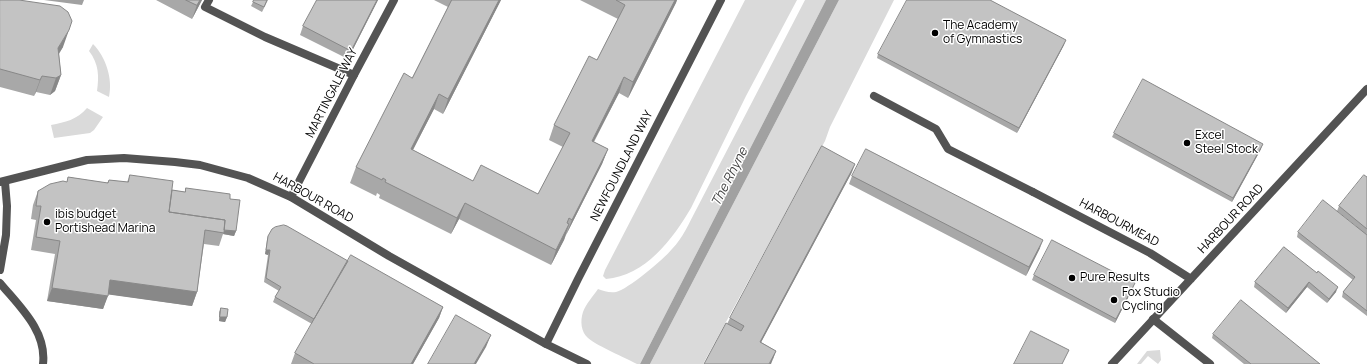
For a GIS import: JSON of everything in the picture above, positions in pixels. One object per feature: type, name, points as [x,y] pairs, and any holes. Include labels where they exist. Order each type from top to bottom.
[{"type":"street","points":[[209,0],[205,6],[212,10],[265,37],[354,75]]},
{"type":"street","name":"MARTINGALE WAY","points":[[291,197],[394,0]]},
{"type":"street","name":"NEWFOUNDLAND WAY","points":[[546,344],[721,0]]},
{"type":"street","name":"HARBOUR ROAD","points":[[1112,364],[1367,89]]},
{"type":"street","name":"HARBOURMEAD","points":[[874,96],[936,129],[948,149],[1150,253],[1191,279]]},
{"type":"street","name":"HARBOUR ROAD","points":[[3,182],[87,160],[124,158],[175,162],[206,167],[248,178],[291,197],[389,256],[546,344],[585,364]]},
{"type":"street","points":[[0,270],[6,235],[7,206],[3,182]]},
{"type":"street","points":[[0,283],[32,322],[42,345],[43,364]]},
{"type":"street","points":[[1154,319],[1210,364]]},
{"type":"shaded area","points":[[44,0],[84,0],[82,5]]},
{"type":"shaded area","points":[[745,0],[797,0],[746,96],[691,208],[676,232],[656,254],[645,263],[633,271],[606,279],[603,276],[605,270]]},
{"type":"shaded area","points":[[805,0],[826,0],[640,364],[637,364],[605,348],[588,338],[584,333],[581,323],[582,315],[584,309],[598,289],[609,292],[621,290],[645,274],[676,245],[688,225]]},
{"type":"shaded area","points":[[826,0],[839,0],[650,364],[640,364]]},
{"type":"shaded area","points":[[839,0],[894,0],[830,127],[825,141],[703,364],[650,364]]},
{"type":"shaded area","points":[[93,44],[102,55],[105,62],[110,83],[109,97],[97,91],[98,70],[89,51]]},
{"type":"shaded area","points":[[87,108],[103,117],[94,130],[90,133],[54,138],[51,125],[75,118]]},
{"type":"shaded area","points":[[1160,350],[1161,360],[1158,364],[1148,356],[1141,364],[1137,364],[1147,351]]},
{"type":"building","points":[[0,0],[19,0],[60,6],[68,12],[72,21],[69,30],[58,48],[61,75],[56,78],[42,76],[40,80],[0,69]]},
{"type":"building","points":[[186,0],[200,0],[197,5]]},
{"type":"building","points":[[254,0],[267,0],[264,7],[253,2]]},
{"type":"building","points":[[317,0],[377,0],[351,51],[303,26]]},
{"type":"building","points":[[452,0],[499,0],[448,99],[439,94],[411,149],[473,181],[481,165],[538,194],[570,133],[554,125],[589,56],[597,60],[625,5],[616,0],[675,0],[633,82],[624,77],[592,141],[608,149],[572,220],[569,218],[567,223],[569,224],[556,250],[465,203],[457,218],[385,182],[386,180],[383,178],[382,180],[356,167],[404,73],[412,78]]},
{"type":"building","points":[[907,0],[990,0],[1066,40],[1019,128],[878,54]]},
{"type":"building","name":"Excel Steel Stock","points":[[1143,79],[1263,144],[1233,198],[1114,133]]},
{"type":"building","points":[[822,146],[855,164],[760,342],[776,351],[769,364],[704,364],[726,323],[741,331],[744,326],[730,318]]},
{"type":"building","points":[[866,149],[1043,240],[1029,267],[852,176]]},
{"type":"building","points":[[130,175],[173,181],[169,212],[225,220],[224,233],[205,230],[197,292],[110,280],[108,296],[52,288],[60,241],[36,237],[41,206],[36,206],[38,191],[50,184],[63,181],[67,182],[68,177],[108,183],[109,180],[128,182]]},
{"type":"building","points":[[1364,175],[1367,177],[1367,229],[1339,206]]},
{"type":"building","points":[[186,188],[230,194],[230,199],[240,200],[236,231],[224,230],[225,220],[169,212],[172,190],[185,192]]},
{"type":"building","points":[[1323,200],[1367,235],[1367,311],[1343,292],[1355,277],[1298,232]]},
{"type":"building","points":[[284,225],[348,261],[314,319],[275,297],[281,287],[266,278],[270,250],[266,250],[268,236],[272,229]]},
{"type":"building","points":[[1052,240],[1135,283],[1116,319],[1034,275]]},
{"type":"building","points":[[1284,247],[1317,273],[1318,271],[1338,287],[1329,299],[1309,282],[1288,308],[1255,282]]},
{"type":"building","points":[[351,255],[443,307],[411,364],[314,364],[295,353]]},
{"type":"building","points":[[1241,300],[1320,364],[1251,364],[1213,334]]},
{"type":"building","points":[[221,308],[228,309],[227,317],[220,317]]},
{"type":"building","points":[[456,315],[491,335],[474,364],[428,364]]},
{"type":"building","points":[[1031,331],[1069,350],[1062,364],[1014,364]]},
{"type":"place","name":"The Academy of Gymnastics","points":[[935,33]]},
{"type":"place","name":"Excel Steel Stock","points":[[1187,143]]},
{"type":"place","name":"ibis budget Portishead Marina","points":[[47,222]]},
{"type":"place","name":"Pure Results","points":[[1072,278]]},
{"type":"place","name":"Fox Studio Cycling","points":[[1114,300]]},
{"type":"water label","name":"The Rhyne","points":[[730,177]]}]
